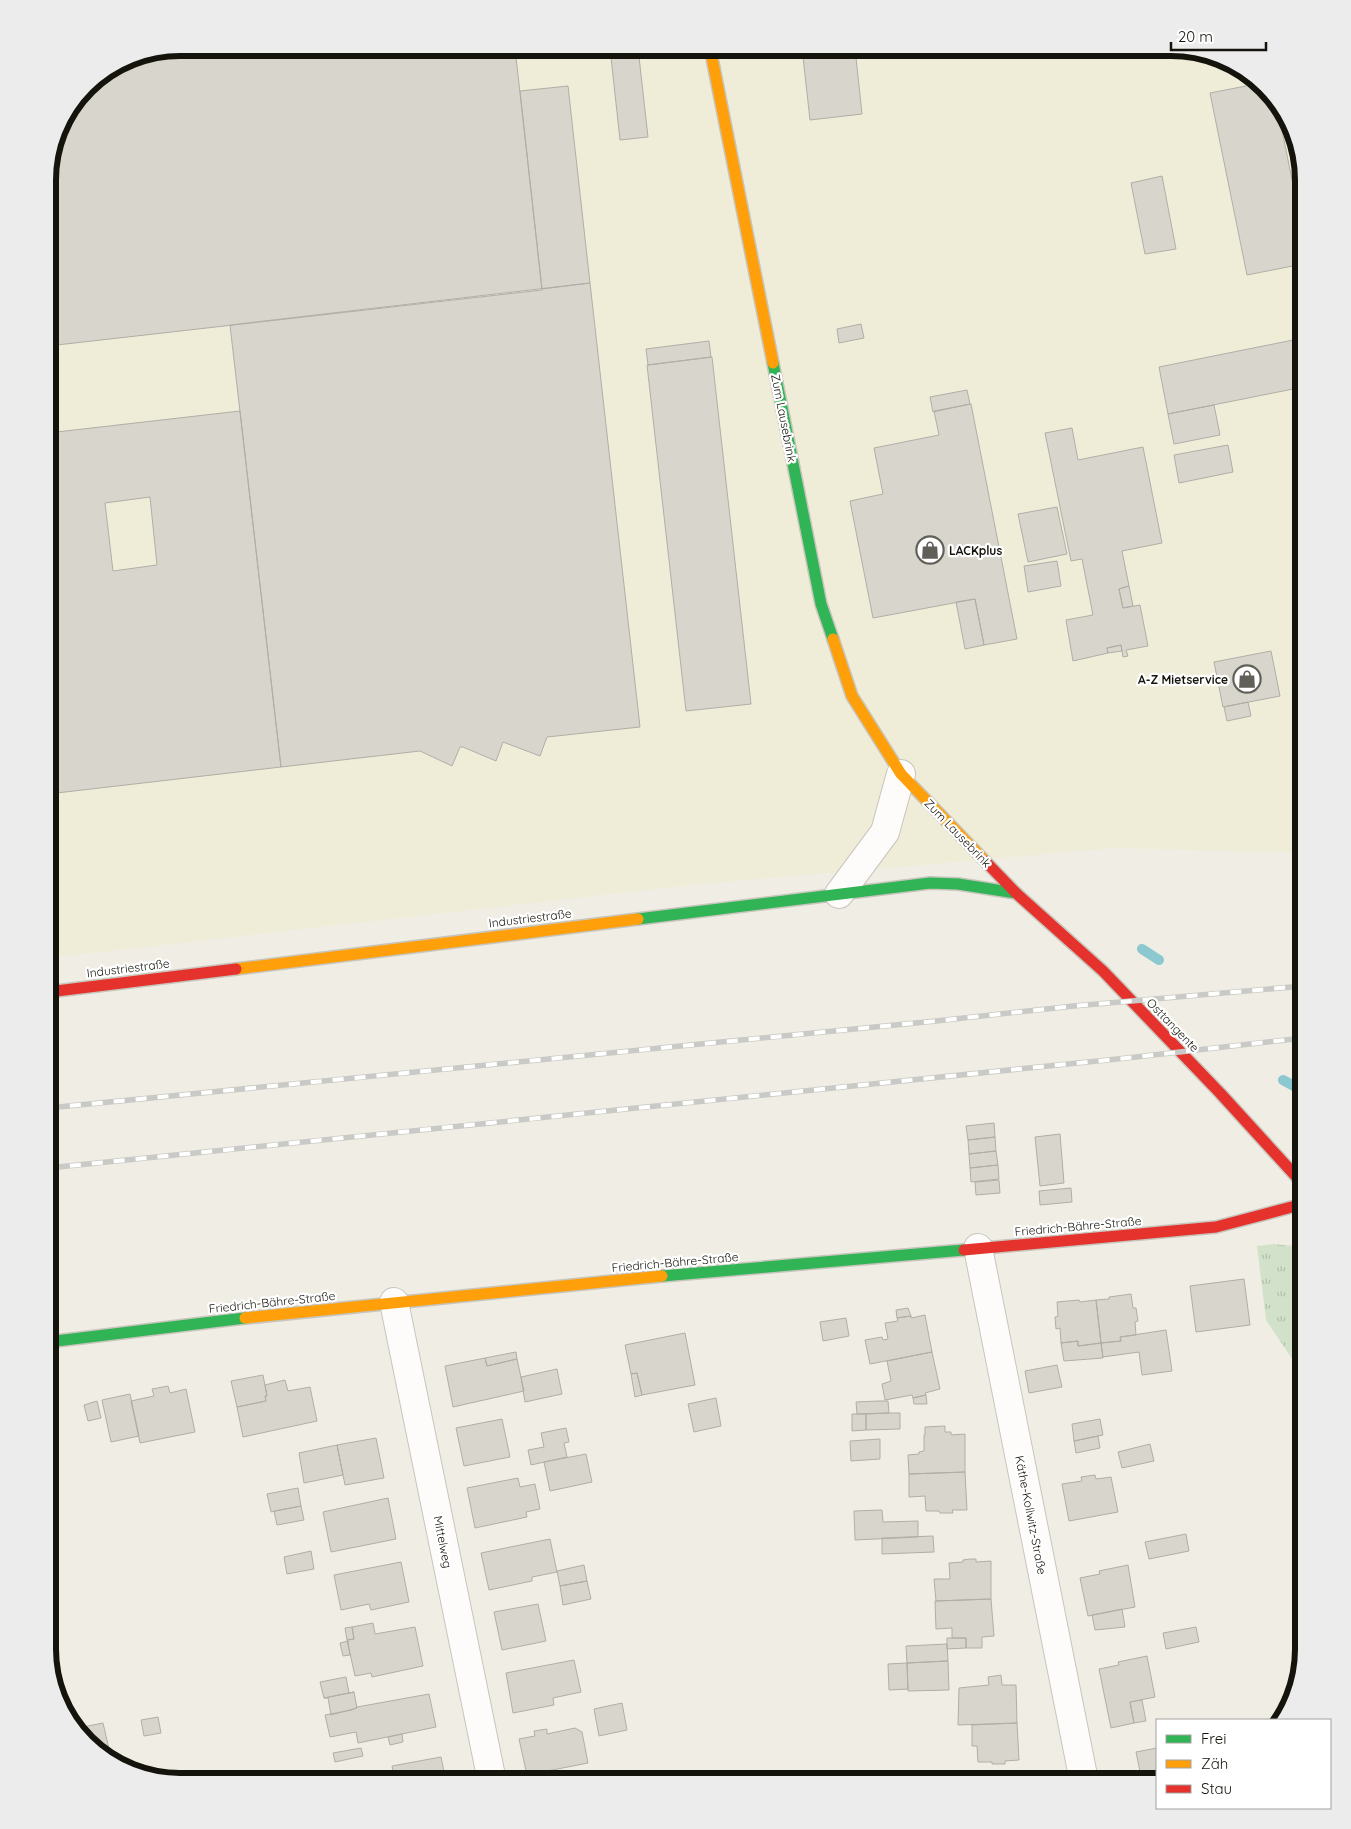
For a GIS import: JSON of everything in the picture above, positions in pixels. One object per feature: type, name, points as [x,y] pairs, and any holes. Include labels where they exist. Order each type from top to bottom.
[{"type":"street","name":"Zum Lausebrink","points":[[712,57],[821,604],[852,696],[901,774],[1016,893]]},
{"type":"street","points":[[839,894],[885,832],[901,774]]},
{"type":"street","name":"Industriestraße","points":[[56,991],[930,883],[958,884],[1016,893]]},
{"type":"street","name":"Osttangente","points":[[1016,893],[1103,971],[1220,1092],[1295,1174]]},
{"type":"street","name":"Friedrich-Bähre-Straße","points":[[56,1341],[162,1327],[394,1302],[1216,1227],[1295,1206]]},
{"type":"street","name":"Käthe-Kollwitz-Straße","points":[[978,1248],[1082,1773]]},
{"type":"street","name":"Mittelweg","points":[[394,1302],[490,1773]]},
{"type":"shaded area","points":[[180,56],[1187,57],[1203,60],[1233,73],[1264,98],[1274,111],[1291,148],[1295,180],[1295,853],[1116,848],[691,885],[56,957],[57,172],[60,148],[69,125],[82,105],[98,87],[111,77],[148,60]]},
{"type":"green space","points":[[1273,1244],[1295,1246],[1295,1363],[1266,1320],[1257,1246]]},
{"type":"building","points":[[180,56],[516,56],[542,290],[57,345],[57,172],[60,148],[73,118],[98,87],[118,73],[148,60]]},
{"type":"building","points":[[611,56],[639,56],[648,137],[620,140]]},
{"type":"building","points":[[803,57],[856,57],[862,114],[810,120]]},
{"type":"building","points":[[1250,85],[1264,98],[1278,118],[1295,195],[1295,266],[1247,275],[1210,93]]},
{"type":"building","points":[[568,86],[590,283],[542,289],[520,91]]},
{"type":"building","points":[[1162,176],[1176,249],[1145,254],[1131,183]]},
{"type":"building","points":[[590,283],[640,727],[547,737],[540,756],[503,742],[496,761],[460,747],[452,766],[420,751],[281,767],[230,325]]},
{"type":"building","points":[[861,324],[864,338],[839,343],[837,329]]},
{"type":"building","points":[[1295,340],[1295,389],[1168,414],[1159,367]]},
{"type":"building","points":[[709,341],[711,357],[648,365],[646,349]]},
{"type":"building","points":[[712,357],[751,704],[686,711],[647,365]]},
{"type":"building","points":[[967,390],[970,404],[933,412],[930,397]]},
{"type":"building","name":"LACKplus","points":[[971,404],[1017,639],[984,645],[975,599],[873,618],[850,501],[883,494],[874,448],[939,435],[934,411]]},
{"type":"building","points":[[1214,405],[1220,435],[1174,444],[1168,414]]},
{"type":"building","points":[[240,411],[281,767],[57,793],[57,432]],"holes":[[[150,497],[157,565],[113,571],[105,503]]]},
{"type":"building","points":[[1072,428],[1078,460],[1143,447],[1162,543],[1122,551],[1129,586],[1119,589],[1123,608],[1140,605],[1148,646],[1126,650],[1128,656],[1123,657],[1121,645],[1107,648],[1108,653],[1073,661],[1066,620],[1093,615],[1082,559],[1071,561],[1045,433]]},
{"type":"building","points":[[1228,445],[1233,472],[1179,483],[1174,455]]},
{"type":"building","points":[[1057,507],[1067,554],[1028,562],[1018,514]]},
{"type":"building","points":[[1057,561],[1061,586],[1028,592],[1024,566]]},
{"type":"building","points":[[1129,586],[1133,606],[1123,608],[1119,589]]},
{"type":"building","points":[[975,599],[984,645],[965,649],[956,602]]},
{"type":"building","points":[[1121,645],[1122,651],[1108,653],[1107,648]]},
{"type":"building","name":"A-Z Mietservice","points":[[1271,651],[1280,696],[1223,707],[1214,662]]},
{"type":"building","points":[[1248,702],[1251,716],[1227,721],[1224,707]]},
{"type":"building","points":[[994,1123],[995,1137],[968,1140],[966,1126]]},
{"type":"building","points":[[1060,1134],[1064,1183],[1040,1186],[1035,1137]]},
{"type":"building","points":[[995,1137],[996,1151],[969,1154],[968,1140]]},
{"type":"building","points":[[996,1151],[998,1165],[970,1168],[969,1154]]},
{"type":"building","points":[[998,1165],[999,1179],[971,1182],[970,1168]]},
{"type":"building","points":[[999,1180],[1000,1193],[976,1195],[975,1182]]},
{"type":"building","points":[[1071,1188],[1072,1202],[1040,1205],[1039,1191]]},
{"type":"building","points":[[1244,1279],[1250,1325],[1196,1332],[1190,1286]]},
{"type":"building","points":[[1131,1294],[1133,1308],[1136,1308],[1138,1321],[1135,1322],[1136,1335],[1120,1337],[1121,1341],[1101,1343],[1096,1300]]},
{"type":"building","points":[[1079,1300],[1080,1302],[1096,1300],[1101,1343],[1078,1346],[1078,1341],[1061,1343],[1060,1328],[1056,1329],[1055,1317],[1058,1316],[1057,1302]]},
{"type":"building","points":[[908,1308],[911,1316],[897,1318],[896,1310]]},
{"type":"building","points":[[925,1315],[932,1352],[870,1364],[865,1340],[882,1337],[883,1340],[888,1339],[885,1323],[898,1321],[897,1318]]},
{"type":"building","points":[[846,1318],[849,1336],[823,1341],[820,1322]]},
{"type":"building","points":[[1166,1330],[1172,1371],[1142,1375],[1139,1352],[1103,1357],[1101,1343],[1121,1341],[1120,1337]]},
{"type":"building","points":[[685,1333],[695,1385],[642,1395],[637,1373],[631,1374],[625,1345]]},
{"type":"building","points":[[1078,1341],[1078,1346],[1101,1343],[1103,1358],[1064,1361],[1061,1343]]},
{"type":"building","points":[[516,1352],[517,1359],[487,1366],[485,1358]]},
{"type":"building","points":[[932,1352],[940,1389],[913,1398],[912,1395],[885,1400],[882,1384],[891,1381],[887,1361]]},
{"type":"building","points":[[485,1358],[487,1366],[517,1359],[524,1391],[453,1407],[445,1366]]},
{"type":"building","points":[[1057,1365],[1062,1387],[1029,1393],[1025,1371]]},
{"type":"building","points":[[557,1369],[562,1394],[525,1402],[521,1377]]},
{"type":"building","points":[[637,1373],[642,1395],[635,1397],[631,1374]]},
{"type":"building","points":[[263,1375],[267,1396],[265,1396],[266,1401],[237,1407],[231,1381]]},
{"type":"building","points":[[285,1380],[288,1391],[310,1387],[317,1421],[243,1437],[237,1407],[266,1401],[265,1385]]},
{"type":"building","points":[[168,1386],[170,1393],[186,1389],[195,1432],[140,1443],[131,1401],[154,1396],[152,1389]]},
{"type":"building","points":[[130,1394],[139,1436],[111,1442],[102,1400]]},
{"type":"building","points":[[926,1395],[927,1404],[914,1404],[913,1398]]},
{"type":"building","points":[[716,1398],[721,1426],[694,1432],[688,1404]]},
{"type":"building","points":[[97,1401],[101,1418],[88,1421],[84,1405]]},
{"type":"building","points":[[888,1401],[889,1413],[857,1414],[856,1402]]},
{"type":"building","points":[[900,1413],[900,1429],[866,1430],[866,1414]]},
{"type":"building","points":[[852,1414],[866,1414],[866,1430],[852,1431]]},
{"type":"building","points":[[502,1419],[510,1457],[464,1466],[456,1428]]},
{"type":"building","points":[[1100,1419],[1103,1435],[1074,1441],[1072,1424]]},
{"type":"building","points":[[945,1426],[945,1432],[951,1432],[951,1435],[965,1434],[965,1472],[909,1474],[908,1455],[919,1454],[919,1452],[924,1451],[925,1427]]},
{"type":"building","points":[[566,1428],[569,1442],[564,1443],[567,1457],[531,1465],[528,1450],[544,1447],[541,1433]]},
{"type":"building","points":[[1098,1436],[1100,1448],[1076,1453],[1074,1441]]},
{"type":"building","points":[[376,1438],[384,1478],[345,1485],[337,1445]]},
{"type":"building","points":[[880,1439],[880,1459],[851,1461],[850,1441]]},
{"type":"building","points":[[1150,1444],[1154,1461],[1122,1468],[1118,1452]]},
{"type":"building","points":[[337,1445],[343,1475],[304,1483],[299,1453]]},
{"type":"building","points":[[586,1454],[592,1482],[550,1491],[544,1462]]},
{"type":"building","points":[[965,1472],[967,1510],[952,1510],[953,1513],[926,1511],[925,1496],[909,1497],[909,1474]]},
{"type":"building","points":[[1095,1475],[1096,1479],[1111,1477],[1118,1512],[1069,1521],[1062,1484],[1082,1481],[1081,1477]]},
{"type":"building","points":[[518,1478],[520,1487],[535,1484],[540,1509],[526,1512],[527,1517],[475,1528],[467,1488]]},
{"type":"building","points":[[298,1488],[301,1506],[271,1512],[267,1494]]},
{"type":"building","points":[[388,1498],[396,1539],[331,1552],[323,1512]]},
{"type":"building","points":[[301,1506],[304,1520],[277,1525],[274,1511]]},
{"type":"building","points":[[882,1510],[883,1522],[918,1521],[918,1537],[855,1540],[854,1511]]},
{"type":"building","points":[[1186,1534],[1189,1551],[1149,1559],[1145,1542]]},
{"type":"building","points":[[933,1536],[934,1552],[882,1554],[882,1538]]},
{"type":"building","points":[[550,1539],[557,1572],[532,1577],[532,1581],[489,1590],[481,1553]]},
{"type":"building","points":[[311,1551],[314,1569],[287,1574],[284,1557]]},
{"type":"building","points":[[976,1559],[976,1562],[991,1561],[991,1599],[936,1601],[934,1579],[950,1579],[949,1563],[963,1562],[963,1560]]},
{"type":"building","points":[[401,1562],[409,1602],[371,1610],[369,1604],[341,1610],[334,1575]]},
{"type":"building","points":[[584,1565],[587,1581],[560,1586],[557,1571]]},
{"type":"building","points":[[1128,1565],[1135,1607],[1088,1616],[1080,1578],[1100,1574],[1099,1571]]},
{"type":"building","points":[[587,1581],[591,1599],[563,1605],[560,1586]]},
{"type":"building","points":[[991,1599],[994,1636],[982,1637],[982,1648],[966,1648],[966,1638],[952,1638],[952,1628],[936,1629],[935,1601]]},
{"type":"building","points":[[538,1604],[546,1641],[502,1650],[494,1612]]},
{"type":"building","points":[[1122,1609],[1125,1627],[1095,1630],[1092,1615]]},
{"type":"building","points":[[373,1623],[375,1634],[415,1627],[423,1666],[372,1677],[371,1673],[355,1676],[347,1640],[354,1639],[352,1627]]},
{"type":"building","points":[[352,1627],[354,1639],[347,1640],[345,1628]]},
{"type":"building","points":[[1196,1627],[1199,1642],[1166,1649],[1163,1633]]},
{"type":"building","points":[[947,1638],[966,1638],[966,1648],[947,1649]]},
{"type":"building","points":[[348,1641],[350,1655],[343,1656],[340,1643]]},
{"type":"building","points":[[947,1644],[948,1661],[907,1663],[906,1646]]},
{"type":"building","points":[[1147,1656],[1155,1697],[1130,1702],[1134,1723],[1111,1728],[1099,1669],[1119,1665],[1118,1662]]},
{"type":"building","points":[[574,1660],[581,1692],[553,1698],[554,1705],[513,1713],[506,1673]]},
{"type":"building","points":[[948,1661],[949,1690],[908,1691],[907,1663]]},
{"type":"building","points":[[907,1663],[908,1689],[889,1690],[888,1664]]},
{"type":"building","points":[[1001,1675],[1002,1685],[1016,1685],[1017,1723],[958,1725],[959,1688],[989,1685],[988,1677]]},
{"type":"building","points":[[346,1677],[349,1693],[324,1698],[320,1682]]},
{"type":"building","points":[[354,1692],[357,1708],[331,1715],[328,1698],[324,1698]]},
{"type":"building","points":[[429,1694],[436,1727],[358,1743],[356,1732],[330,1737],[325,1715],[352,1710],[357,1707]]},
{"type":"building","points":[[1142,1700],[1146,1721],[1134,1723],[1130,1702]]},
{"type":"building","points":[[622,1703],[627,1730],[599,1736],[594,1709]]},
{"type":"building","points":[[158,1717],[161,1733],[144,1736],[141,1720]]},
{"type":"building","points":[[103,1723],[109,1749],[105,1747],[84,1727]]},
{"type":"building","points":[[1017,1723],[1019,1760],[1005,1761],[1005,1764],[978,1762],[977,1746],[972,1746],[972,1725]]},
{"type":"building","points":[[575,1728],[582,1732],[588,1763],[537,1773],[527,1773],[519,1739],[535,1736],[534,1731],[547,1729],[547,1734]]},
{"type":"building","points":[[402,1734],[403,1742],[390,1745],[388,1737]]},
{"type":"building","points":[[361,1748],[363,1756],[335,1762],[333,1753]]},
{"type":"building","points":[[1156,1748],[1156,1773],[1140,1773],[1136,1752]]},
{"type":"building","points":[[441,1757],[444,1773],[393,1773],[392,1766]]},
{"type":"waterway","points":[[1142,949],[1159,960]]},
{"type":"waterway","points":[[1283,1080],[1295,1087]]},
{"type":"railway","points":[[56,1107],[1074,1006],[1295,987]]},
{"type":"railway","points":[[56,1167],[1127,1058],[1295,1039]]},
{"type":"traffic: fast","points":[[773,363],[821,604],[833,639]]},
{"type":"traffic: fast","points":[[638,919],[930,883],[958,884],[1016,893]]},
{"type":"traffic: fast","points":[[662,1276],[964,1250]]},
{"type":"traffic: fast","points":[[56,1341],[245,1318]]},
{"type":"traffic: slow","points":[[712,57],[773,363]]},
{"type":"traffic: slow","points":[[833,639],[852,696],[901,774],[985,861]]},
{"type":"traffic: slow","points":[[236,969],[638,919]]},
{"type":"traffic: slow","points":[[245,1318],[662,1276]]},
{"type":"traffic: jam","points":[[985,861],[1016,893],[1103,971],[1220,1093],[1295,1175]]},
{"type":"traffic: jam","points":[[56,991],[236,969]]},
{"type":"traffic: jam","points":[[964,1250],[1216,1227],[1295,1206]]},
{"type":"place","name":"LACKplus","points":[[930,550]]},
{"type":"place","name":"A-Z Mietservice","points":[[1247,679]]}]
